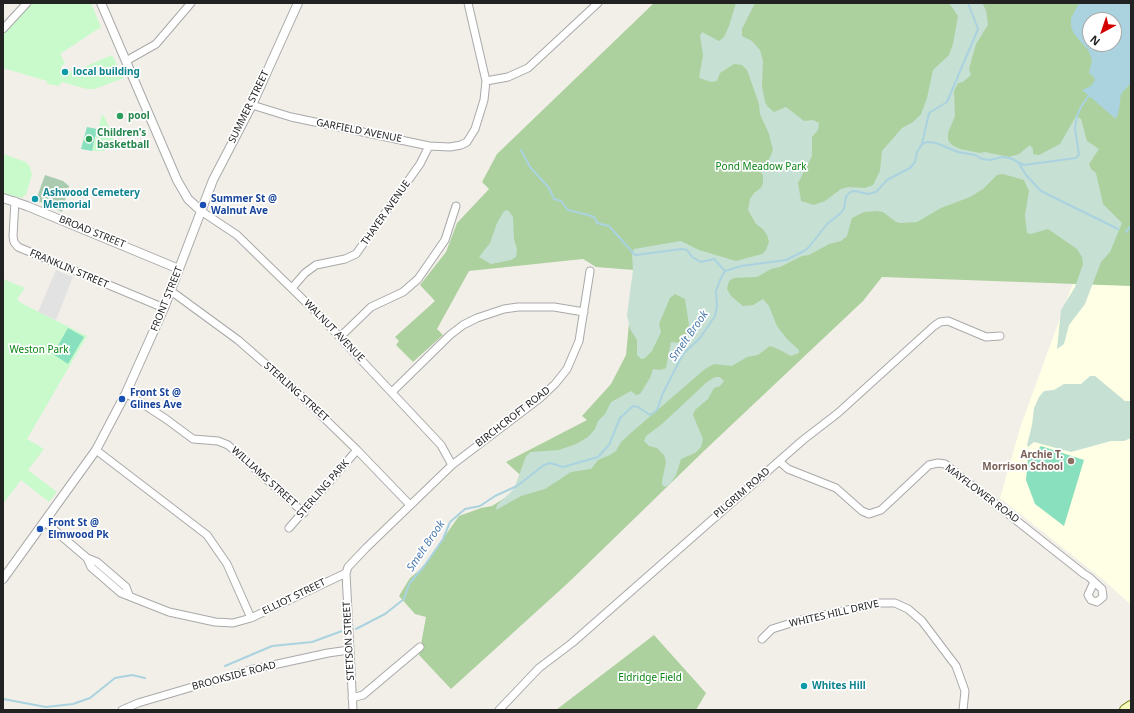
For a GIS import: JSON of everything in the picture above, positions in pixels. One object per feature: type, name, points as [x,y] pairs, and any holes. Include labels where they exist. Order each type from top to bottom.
[{"type":"main road","points":[[1125,710],[1131,706]]},
{"type":"street","points":[[3,30],[26,3]]},
{"type":"street","points":[[101,3],[180,186],[188,199],[201,212]]},
{"type":"street","points":[[126,61],[156,44],[191,3]]},
{"type":"street","name":"SUMMER STREET","points":[[201,212],[216,174],[252,105],[298,3]]},
{"type":"street","points":[[468,3],[486,81],[508,77],[528,68],[598,3]]},
{"type":"street","name":"GARFIELD AVENUE","points":[[252,105],[291,118],[429,146],[450,147],[467,142],[475,129],[484,100],[486,81]]},
{"type":"street","name":"THAYER AVENUE","points":[[292,288],[310,268],[316,265],[345,259],[356,254],[420,164],[429,146]]},
{"type":"street","name":"BROAD STREET","points":[[3,198],[15,201],[179,269]]},
{"type":"street","name":"FRANKLIN STREET","points":[[15,201],[13,236],[14,242],[18,247],[164,308]]},
{"type":"street","points":[[340,337],[371,307],[403,292],[418,279],[444,240],[456,206]]},
{"type":"street","name":"FRONT STREET","points":[[3,580],[96,450],[126,392],[164,308],[201,212]]},
{"type":"street","name":"WALNUT AVENUE","points":[[201,212],[237,235],[292,288],[441,445],[452,465]]},
{"type":"street","name":"BIRCHCROFT ROAD","points":[[452,465],[539,399],[556,384],[567,369],[574,355],[583,323],[590,271]]},
{"type":"street","name":"STERLING STREET","points":[[171,291],[255,354],[314,406],[410,505]]},
{"type":"street","points":[[392,392],[450,335],[463,325],[477,318],[504,309],[518,307],[554,307],[584,312]]},
{"type":"street","name":"PILGRIM ROAD","points":[[499,710],[539,668],[572,643],[808,435],[838,413],[937,324],[951,322],[986,337],[1000,336]]},
{"type":"street","name":"WILLIAMS STREET","points":[[126,392],[166,418],[186,435],[198,441],[218,441],[228,445],[304,513]]},
{"type":"street","name":"ELLIOT STREET","points":[[96,450],[207,535],[227,564],[251,618],[346,573],[353,562],[452,465]]},
{"type":"street","name":"STERLING PARK","points":[[289,528],[304,513],[357,450]]},
{"type":"street","name":"MAYFLOWER ROAD","points":[[779,461],[788,468],[836,488],[862,511],[869,514],[881,510],[930,465],[942,463],[952,468],[1094,582],[1104,594],[1102,599],[1097,602],[1091,600],[1088,593],[1094,582]]},
{"type":"street","points":[[45,522],[87,558],[91,567],[121,593],[169,612],[215,622],[232,623],[251,618]]},
{"type":"street","name":"STETSON STREET","points":[[346,573],[353,710]]},
{"type":"street","name":"WHITES HILL DRIVE","points":[[762,638],[772,629],[801,620],[880,603],[895,603],[908,609],[922,620],[956,666],[965,691],[964,710]]},
{"type":"street","points":[[352,698],[365,693],[420,647]]},
{"type":"street","name":"BROOKSIDE ROAD","points":[[122,710],[138,703],[250,670],[328,652],[349,650]]},
{"type":"shaded area","points":[[736,3],[755,3],[742,29],[742,36],[752,41],[760,50],[763,61],[762,86],[765,102],[768,107],[774,112],[786,107],[804,121],[813,120],[819,123],[818,130],[812,137],[812,156],[798,183],[801,201],[814,205],[825,201],[841,189],[848,187],[865,188],[873,185],[880,171],[882,151],[902,128],[913,122],[921,114],[927,98],[933,70],[949,55],[953,44],[958,16],[949,3],[982,3],[986,10],[988,25],[976,44],[969,69],[971,75],[963,82],[958,83],[954,91],[955,116],[948,133],[948,140],[952,145],[960,149],[1009,157],[1019,154],[1030,145],[1033,149],[1033,154],[1039,155],[1060,144],[1076,116],[1081,119],[1087,141],[1099,149],[1089,164],[1091,169],[1096,173],[1103,204],[1122,223],[1110,252],[1101,262],[1085,304],[1069,325],[1064,344],[1057,349],[1061,310],[1075,287],[1083,264],[1082,257],[1077,249],[1048,229],[1031,234],[1027,233],[1025,215],[1029,191],[1024,180],[1003,174],[997,175],[983,189],[970,197],[941,208],[917,222],[901,223],[896,222],[883,212],[864,212],[852,218],[847,236],[841,241],[829,244],[809,255],[802,256],[780,267],[771,269],[757,277],[734,278],[729,281],[727,289],[731,296],[743,306],[753,305],[763,299],[769,306],[777,326],[787,339],[799,350],[799,353],[791,356],[770,346],[758,355],[747,357],[732,366],[714,364],[705,369],[632,432],[621,442],[616,451],[598,460],[591,469],[571,472],[545,489],[521,496],[496,510],[497,505],[514,489],[526,456],[531,452],[559,450],[576,444],[588,437],[595,429],[598,421],[605,414],[611,402],[631,391],[636,395],[640,394],[650,378],[653,369],[660,370],[666,368],[671,342],[680,343],[687,335],[689,325],[685,299],[675,294],[670,298],[659,324],[661,332],[652,351],[645,358],[641,359],[637,355],[637,340],[630,329],[627,315],[633,270],[632,254],[634,249],[681,241],[699,250],[736,261],[762,254],[766,250],[769,242],[767,235],[763,229],[756,224],[748,210],[750,199],[754,193],[761,188],[763,183],[763,176],[760,170],[768,162],[773,150],[769,134],[760,114],[759,104],[747,70],[742,65],[734,64],[720,73],[717,81],[711,82],[699,78],[703,55],[700,36],[702,32],[719,41],[724,37]]},
{"type":"shaded area","points":[[45,175],[63,181],[69,186],[62,212],[36,200]]},
{"type":"shaded area","points":[[508,210],[513,217],[514,239],[517,249],[516,257],[511,260],[491,264],[479,257],[490,243],[497,223],[504,211]]},
{"type":"shaded area","points":[[56,270],[73,277],[56,320],[38,312]]},
{"type":"shaded area","name":"Archie T. Morrison School","points":[[1073,283],[1131,286],[1131,605],[1106,582],[1000,498],[1021,425]]},
{"type":"shaded area","points":[[1090,376],[1095,376],[1125,401],[1131,401],[1131,438],[1124,441],[1111,441],[1071,452],[1034,442],[1028,447],[1027,445],[1034,408],[1039,397],[1044,391],[1054,390],[1064,384],[1081,384]]},
{"type":"shaded area","points":[[715,377],[720,377],[724,381],[720,386],[714,388],[708,399],[695,410],[693,415],[703,439],[701,447],[695,453],[681,459],[676,475],[670,484],[665,487],[662,485],[666,462],[664,455],[657,448],[649,446],[644,441],[646,436],[662,424],[707,382]]},
{"type":"green space","points":[[31,3],[91,3],[101,27],[60,54],[65,63],[61,67],[61,74],[66,75],[69,71],[73,72],[112,55],[124,78],[94,89],[87,89],[62,82],[59,86],[47,84],[47,81],[3,68],[3,35]]},
{"type":"green space","name":"Pond Meadow Park","points":[[654,3],[1131,3],[1131,286],[882,277],[863,301],[705,450],[568,583],[451,689],[419,655],[426,617],[415,614],[399,596],[410,578],[422,568],[459,516],[481,508],[492,506],[529,483],[506,462],[587,420],[582,416],[611,384],[626,355],[634,270],[596,267],[583,259],[469,271],[437,329],[443,335],[413,362],[396,345],[399,341],[395,337],[435,301],[420,285],[446,252],[457,223],[489,189],[482,182],[497,154]]},
{"type":"green space","points":[[102,115],[104,116],[114,139],[104,151],[92,151]]},
{"type":"green space","name":"Children's basketball","points":[[87,127],[97,129],[92,151],[81,149]]},
{"type":"green space","points":[[3,154],[26,162],[30,167],[32,175],[26,194],[22,198],[3,193]]},
{"type":"green space","name":"Weston Park","points":[[3,279],[25,288],[17,299],[21,303],[87,336],[27,439],[44,449],[28,470],[57,492],[49,502],[21,480],[3,504]]},
{"type":"green space","points":[[68,328],[84,337],[68,364],[53,354]]},
{"type":"green space","points":[[1041,446],[1084,460],[1064,526],[1035,504],[1026,480],[1028,459]]},
{"type":"green space","name":"Eldridge Field","points":[[654,635],[706,693],[696,710],[556,710]]},
{"type":"water","points":[[1079,3],[1131,3],[1131,83],[1121,94],[1116,119],[1082,90],[1091,86],[1095,80],[1089,73],[1092,60],[1089,52],[1122,52],[1122,12],[1082,12],[1082,43],[1074,34],[1071,26],[1071,18]]},
{"type":"waterway","points":[[922,144],[929,113],[947,102],[978,29],[968,3]]},
{"type":"waterway","name":"Smelt Brook","points":[[356,629],[385,614],[404,599],[409,584],[425,565],[443,539],[450,522],[465,509],[480,506],[495,496],[517,486],[544,465],[550,463],[563,467],[598,457],[609,445],[620,418],[633,406],[638,407],[650,415],[657,410],[663,393],[683,354],[700,338],[715,316],[717,306],[716,291],[725,271],[741,266],[786,260],[804,251],[809,247],[827,224],[841,213],[844,208],[846,197],[850,192],[855,191],[868,194],[876,192],[887,180],[910,168],[915,162],[917,152],[922,144],[927,142],[936,143],[958,152],[975,155],[982,159],[990,160],[1002,157],[1010,158],[1024,165],[1076,158],[1079,155],[1075,128],[1077,116],[1090,94]]},
{"type":"waterway","points":[[521,150],[530,167],[549,188],[554,199],[561,201],[568,210],[594,217],[597,223],[609,226],[635,255],[682,249],[687,250],[692,257],[701,262],[714,259],[725,271]]},
{"type":"waterway","points":[[1018,162],[1026,175],[1041,191],[1118,229]]},
{"type":"waterway","points":[[1126,232],[1131,226]]},
{"type":"waterway","name":"Smelt Brook","points":[[225,666],[272,646],[312,642],[342,631]]},
{"type":"waterway","name":"Smelt Brook","points":[[3,699],[46,707],[73,704],[90,698],[115,678],[132,675],[145,678]]},
{"type":"place","name":"local building","points":[[65,72]]},
{"type":"place","name":"pool","points":[[120,116]]},
{"type":"place","name":"Children's basketball","points":[[89,139]]},
{"type":"place","name":"Ashwood Cemetery Memorial","points":[[35,199]]},
{"type":"place","name":"Summer St @ Walnut Ave","points":[[203,205]]},
{"type":"place","name":"Front St @ Glines Ave","points":[[122,399]]},
{"type":"place","name":"Archie T. Morrison School","points":[[1071,461]]},
{"type":"place","name":"Front St @ Elmwood Pk","points":[[40,529]]},
{"type":"place","name":"Whites Hill","points":[[804,686]]}]
